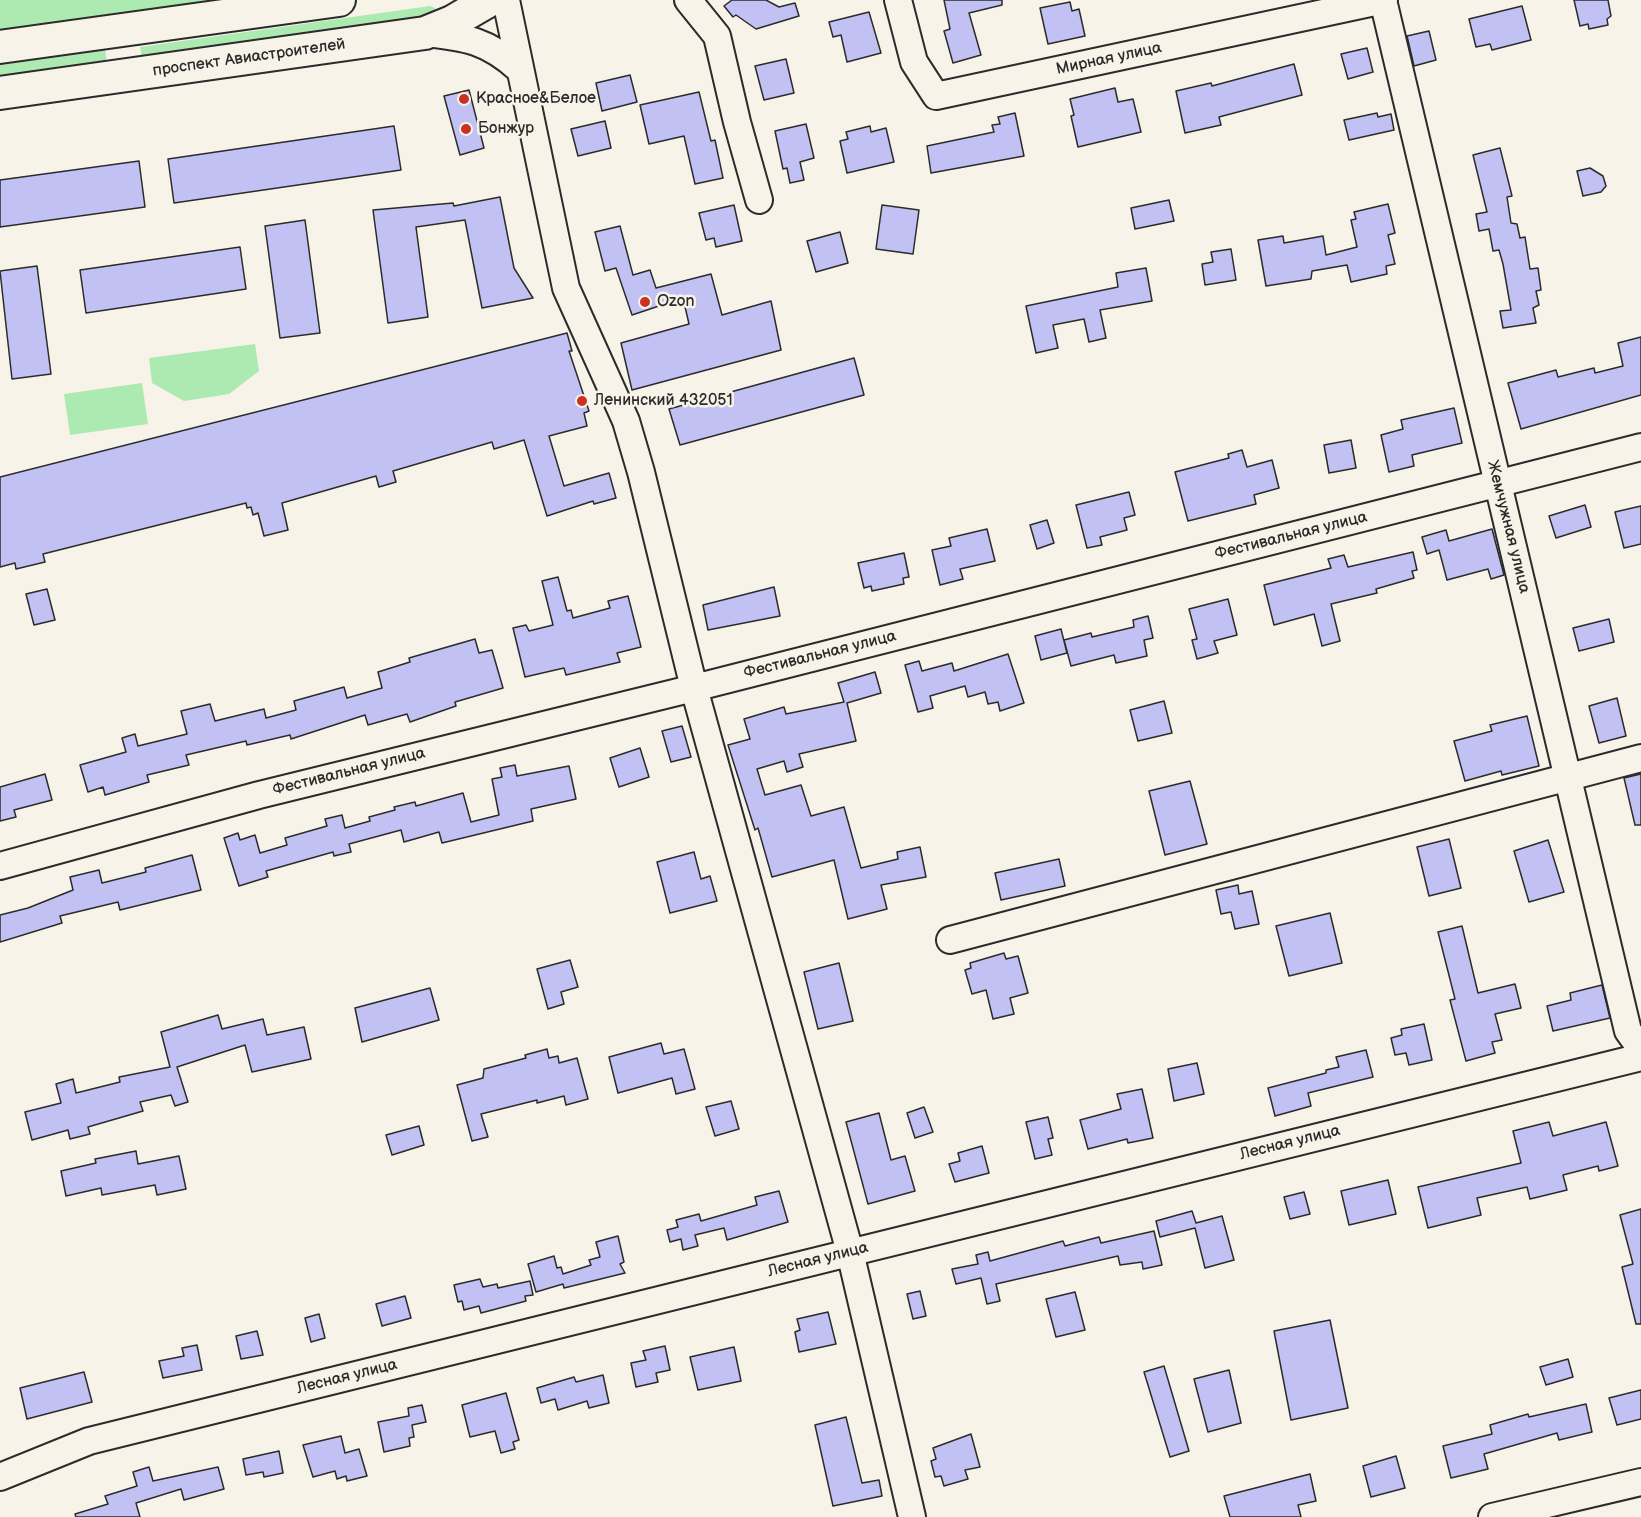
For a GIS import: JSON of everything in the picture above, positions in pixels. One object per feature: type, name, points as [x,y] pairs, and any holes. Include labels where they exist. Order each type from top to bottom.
[{"type":"main road","points":[[0,47],[339,0]]},
{"type":"main road","name":"проспект Авиастроителей","points":[[0,93],[425,33],[452,22],[490,0]]},
{"type":"main road","points":[[122,30],[128,75]]},
{"type":"street","points":[[506,0],[566,288],[626,421],[641,472],[694,688],[850,1252],[912,1517]]},
{"type":"street","points":[[688,0],[717,36],[737,122],[759,200]]},
{"type":"street","name":"Мирная улица","points":[[898,0],[914,62],[936,96],[1383,0]]},
{"type":"street","name":"Жемчужная улица","points":[[1383,0],[1628,1031],[1641,1049]]},
{"type":"street","points":[[425,33],[464,37],[485,44],[502,53],[519,69]]},
{"type":"street","name":"Фестивальная улица","points":[[0,866],[258,795],[694,688],[1641,447]]},
{"type":"street","points":[[950,940],[1641,758]]},
{"type":"street","name":"Лесная улица","points":[[0,1477],[89,1441],[1641,1057]]},
{"type":"street","points":[[1492,1517],[1641,1482]]},
{"type":"green space","points":[[0,0],[220,0],[0,31]]},
{"type":"green space","points":[[430,6],[435,8],[429,18],[143,62],[140,47]]},
{"type":"green space","points":[[105,50],[107,65],[0,81],[0,65]]},
{"type":"green space","points":[[255,344],[259,371],[229,394],[184,401],[152,383],[149,358]]},
{"type":"green space","points":[[142,383],[148,424],[70,435],[64,394]]},
{"type":"building","points":[[732,0],[766,0],[779,7],[795,3],[799,16],[756,29],[736,15],[733,17],[724,6]]},
{"type":"building","points":[[944,0],[1002,0],[1002,5],[969,13],[981,55],[953,63],[944,31],[950,29]]},
{"type":"building","points":[[1574,0],[1608,0],[1611,16],[1607,19],[1608,25],[1589,29],[1588,24],[1580,26]]},
{"type":"building","points":[[1070,2],[1072,11],[1079,9],[1085,36],[1048,44],[1040,8]]},
{"type":"building","points":[[1522,6],[1531,40],[1492,50],[1490,44],[1476,47],[1469,19]]},
{"type":"building","points":[[869,12],[881,53],[847,62],[841,35],[833,37],[829,22]]},
{"type":"building","points":[[1429,31],[1436,60],[1414,66],[1407,36]]},
{"type":"building","points":[[1367,48],[1373,72],[1348,79],[1341,54]]},
{"type":"building","points":[[786,59],[794,93],[764,100],[755,66]]},
{"type":"building","points":[[1294,64],[1302,95],[1219,117],[1221,125],[1185,133],[1176,91],[1211,83],[1212,86]]},
{"type":"building","points":[[630,75],[637,102],[602,111],[596,83]]},
{"type":"building","points":[[1115,88],[1118,102],[1133,99],[1141,132],[1078,147],[1071,116],[1074,115],[1070,99]]},
{"type":"building","points":[[469,90],[484,148],[460,155],[444,96]]},
{"type":"building","points":[[699,92],[711,141],[715,140],[723,178],[695,184],[684,136],[649,144],[640,105]]},
{"type":"building","points":[[1015,113],[1024,156],[931,173],[927,146],[994,132],[992,125],[1000,124],[998,117]]},
{"type":"building","points":[[1377,113],[1378,117],[1391,114],[1394,130],[1349,140],[1344,120]]},
{"type":"building","points":[[605,121],[611,148],[578,156],[571,129]]},
{"type":"building","points":[[806,124],[814,158],[800,162],[804,180],[790,183],[787,168],[783,169],[775,131]]},
{"type":"building","points":[[394,126],[401,170],[174,203],[168,159]]},
{"type":"building","points":[[870,126],[871,132],[886,128],[894,162],[847,173],[840,141],[848,139],[846,132]]},
{"type":"building","points":[[1500,148],[1512,196],[1507,197],[1511,223],[1517,224],[1520,238],[1525,237],[1530,269],[1538,268],[1541,290],[1536,291],[1539,305],[1533,308],[1536,323],[1503,328],[1500,311],[1511,310],[1499,250],[1493,251],[1489,229],[1479,231],[1476,214],[1487,212],[1473,155]]},
{"type":"building","points":[[139,161],[145,207],[0,227],[0,180]]},
{"type":"building","points":[[1590,168],[1603,176],[1606,186],[1601,192],[1583,196],[1577,171]]},
{"type":"building","points":[[500,197],[514,268],[533,298],[482,308],[465,220],[416,227],[428,317],[388,323],[373,210],[453,203],[454,206]]},
{"type":"building","points":[[1169,200],[1174,221],[1135,229],[1131,208]]},
{"type":"building","points":[[1388,204],[1395,233],[1388,235],[1395,264],[1386,266],[1387,274],[1351,282],[1347,265],[1312,271],[1311,279],[1266,286],[1258,240],[1283,236],[1284,243],[1323,236],[1326,255],[1357,247],[1351,220],[1356,219],[1354,212]]},
{"type":"building","points":[[734,205],[742,241],[716,247],[714,238],[706,240],[699,213]]},
{"type":"building","points":[[882,205],[919,210],[913,254],[876,249]]},
{"type":"building","points":[[305,220],[320,333],[280,338],[265,226]]},
{"type":"building","points":[[620,226],[633,275],[650,270],[656,288],[711,274],[722,315],[771,301],[781,350],[632,390],[621,343],[689,324],[683,298],[632,315],[616,268],[605,271],[595,232]]},
{"type":"building","points":[[840,232],[848,263],[816,272],[807,241]]},
{"type":"building","points":[[240,247],[246,289],[86,313],[80,270]]},
{"type":"building","points":[[1231,249],[1236,280],[1205,285],[1202,264],[1213,262],[1211,252]]},
{"type":"building","points":[[37,266],[51,374],[12,379],[0,271]]},
{"type":"building","points":[[1146,268],[1152,301],[1100,310],[1106,338],[1089,342],[1084,319],[1053,325],[1058,348],[1036,353],[1026,306],[1118,287],[1116,273]]},
{"type":"building","points":[[567,333],[572,351],[569,351],[589,411],[584,413],[587,426],[549,436],[564,486],[609,473],[616,498],[594,504],[593,501],[547,516],[524,440],[494,449],[492,442],[393,471],[396,482],[379,487],[376,476],[282,503],[288,530],[264,536],[258,513],[253,515],[251,507],[247,508],[246,503],[43,554],[45,562],[16,569],[15,563],[0,567],[0,477]]},
{"type":"building","points":[[1641,337],[1641,395],[1521,429],[1508,383],[1556,370],[1558,377],[1594,368],[1595,373],[1623,366],[1618,343]]},
{"type":"building","points":[[854,358],[864,395],[680,445],[669,409]]},
{"type":"building","points":[[1454,408],[1462,443],[1412,455],[1414,466],[1389,472],[1381,435],[1403,429],[1401,420]]},
{"type":"building","points":[[1351,440],[1356,468],[1329,473],[1324,445]]},
{"type":"building","points":[[1242,450],[1247,467],[1272,460],[1279,488],[1254,495],[1256,504],[1188,521],[1175,472],[1229,458],[1228,454]]},
{"type":"building","points":[[1129,492],[1135,515],[1124,518],[1127,530],[1100,537],[1102,545],[1087,548],[1076,505]]},
{"type":"building","points":[[1585,505],[1591,527],[1556,538],[1549,516]]},
{"type":"building","points":[[1641,506],[1641,544],[1624,548],[1615,512]]},
{"type":"building","points":[[1047,520],[1054,543],[1037,549],[1030,525]]},
{"type":"building","points":[[987,529],[995,561],[960,569],[963,579],[940,585],[932,550],[951,546],[949,538]]},
{"type":"building","points":[[1492,529],[1504,575],[1491,579],[1488,569],[1447,580],[1439,550],[1427,554],[1422,537],[1446,530],[1449,541]]},
{"type":"building","points":[[1413,552],[1417,570],[1412,571],[1414,578],[1376,589],[1377,593],[1331,604],[1340,641],[1322,646],[1314,614],[1274,625],[1264,585],[1331,568],[1328,559],[1344,555],[1348,567]]},
{"type":"building","points":[[904,553],[909,577],[903,578],[904,584],[872,591],[871,586],[864,588],[858,563]]},
{"type":"building","points":[[558,577],[567,611],[571,610],[573,618],[610,608],[608,601],[628,596],[641,647],[617,653],[620,662],[566,675],[564,668],[525,677],[513,628],[526,625],[529,631],[553,625],[542,581]]},
{"type":"building","points":[[774,587],[780,616],[708,630],[703,605]]},
{"type":"building","points":[[47,589],[55,620],[34,625],[26,594]]},
{"type":"building","points":[[1228,599],[1237,635],[1214,641],[1218,653],[1197,659],[1192,640],[1197,639],[1189,609]]},
{"type":"building","points":[[1148,616],[1153,638],[1144,640],[1147,656],[1116,663],[1114,655],[1071,666],[1064,640],[1091,633],[1092,637],[1134,627],[1133,620]]},
{"type":"building","points":[[1609,619],[1614,642],[1579,651],[1573,628]]},
{"type":"building","points":[[1061,629],[1067,653],[1041,660],[1035,636]]},
{"type":"building","points":[[475,639],[479,653],[492,650],[503,688],[455,702],[456,706],[410,722],[407,714],[368,725],[365,715],[291,739],[290,735],[247,745],[246,741],[186,755],[189,765],[147,775],[149,782],[105,795],[103,787],[88,792],[80,765],[126,752],[122,738],[135,734],[138,746],[187,734],[181,711],[210,704],[215,721],[264,709],[266,718],[296,710],[294,701],[344,687],[347,698],[382,688],[378,672],[410,662],[409,658]]},
{"type":"building","points":[[1008,654],[1024,703],[1000,711],[998,702],[988,704],[985,692],[968,697],[965,686],[930,696],[933,708],[918,712],[905,665],[919,661],[922,671],[952,663],[954,671]]},
{"type":"building","points":[[875,672],[881,693],[847,703],[856,741],[799,754],[803,767],[787,772],[784,761],[757,769],[765,795],[801,785],[811,816],[844,807],[861,868],[898,859],[897,852],[920,847],[926,877],[881,885],[887,909],[848,919],[834,860],[772,877],[758,828],[755,830],[728,745],[750,739],[744,719],[784,707],[786,714],[844,702],[838,683]]},
{"type":"building","points":[[1617,698],[1626,736],[1599,743],[1589,706]]},
{"type":"building","points":[[1164,701],[1172,733],[1138,741],[1130,710]]},
{"type":"building","points":[[1527,716],[1539,766],[1502,775],[1501,771],[1465,781],[1454,741],[1492,731],[1490,725]]},
{"type":"building","points":[[682,726],[691,757],[671,762],[662,731]]},
{"type":"building","points":[[640,748],[649,777],[619,787],[610,758]]},
{"type":"building","points":[[515,765],[517,776],[569,766],[576,799],[531,809],[533,821],[442,843],[439,832],[404,842],[401,830],[349,844],[351,852],[334,856],[333,852],[266,871],[268,877],[239,886],[224,838],[238,833],[240,840],[255,835],[260,853],[287,845],[285,838],[327,826],[325,819],[342,815],[345,828],[370,821],[369,817],[395,810],[394,807],[415,802],[416,806],[463,793],[471,822],[499,815],[492,779],[502,777],[500,768]]},
{"type":"building","points":[[45,774],[52,800],[14,810],[16,817],[0,821],[0,787]]},
{"type":"building","points":[[1641,774],[1641,825],[1635,825],[1624,778]]},
{"type":"building","points":[[1190,781],[1207,844],[1165,855],[1149,791]]},
{"type":"building","points":[[1449,839],[1461,888],[1429,896],[1417,847]]},
{"type":"building","points":[[1548,840],[1564,892],[1529,902],[1514,851]]},
{"type":"building","points":[[694,852],[701,879],[710,876],[717,901],[670,913],[657,862]]},
{"type":"building","points":[[192,855],[201,890],[120,910],[118,902],[60,916],[62,923],[0,942],[0,915],[28,908],[73,890],[70,877],[99,870],[102,883],[146,872],[145,868]]},
{"type":"building","points":[[1059,859],[1065,886],[1001,900],[995,873]]},
{"type":"building","points":[[1238,885],[1239,894],[1252,891],[1259,924],[1235,929],[1231,912],[1221,914],[1216,890]]},
{"type":"building","points":[[1330,913],[1342,963],[1289,976],[1276,926]]},
{"type":"building","points":[[1462,926],[1478,993],[1515,984],[1521,1008],[1495,1014],[1502,1040],[1492,1042],[1495,1053],[1466,1061],[1450,1000],[1455,999],[1438,932]]},
{"type":"building","points":[[1004,953],[1006,959],[1018,956],[1028,993],[1010,998],[1014,1014],[993,1019],[986,990],[972,994],[965,970],[971,968],[970,963]]},
{"type":"building","points":[[570,960],[578,987],[561,992],[564,1004],[548,1009],[537,969]]},
{"type":"building","points":[[839,963],[853,1021],[818,1029],[804,972]]},
{"type":"building","points":[[1602,985],[1610,1018],[1553,1031],[1547,1006],[1571,1000],[1570,993]]},
{"type":"building","points":[[430,988],[439,1020],[362,1042],[355,1008]]},
{"type":"building","points":[[218,1015],[222,1029],[263,1019],[267,1035],[304,1027],[311,1059],[252,1072],[245,1045],[177,1067],[188,1102],[175,1106],[171,1095],[140,1102],[143,1111],[88,1127],[90,1134],[70,1139],[68,1130],[32,1140],[25,1112],[61,1103],[56,1084],[73,1079],[76,1093],[120,1082],[119,1077],[170,1067],[161,1032]]},
{"type":"building","points":[[1424,1024],[1432,1060],[1409,1065],[1406,1053],[1395,1055],[1391,1038],[1402,1035],[1401,1029]]},
{"type":"building","points":[[661,1043],[664,1054],[684,1049],[695,1089],[676,1094],[672,1078],[618,1093],[609,1057]]},
{"type":"building","points":[[547,1049],[549,1058],[558,1056],[559,1063],[577,1058],[588,1099],[566,1105],[564,1096],[537,1103],[537,1100],[481,1114],[488,1137],[472,1141],[457,1085],[483,1078],[484,1069],[526,1058],[525,1055]]},
{"type":"building","points":[[1366,1050],[1373,1077],[1308,1093],[1311,1106],[1275,1116],[1268,1088],[1326,1073],[1326,1070],[1339,1067],[1336,1057]]},
{"type":"building","points":[[1197,1063],[1204,1094],[1174,1101],[1168,1069]]},
{"type":"building","points":[[1142,1089],[1153,1138],[1128,1143],[1127,1139],[1088,1149],[1080,1120],[1121,1109],[1117,1094]]},
{"type":"building","points":[[731,1101],[739,1129],[715,1136],[706,1107]]},
{"type":"building","points":[[924,1107],[933,1132],[915,1138],[907,1113]]},
{"type":"building","points":[[879,1113],[891,1160],[905,1156],[915,1191],[868,1204],[846,1122]]},
{"type":"building","points":[[1048,1117],[1053,1138],[1048,1139],[1052,1155],[1035,1159],[1026,1122]]},
{"type":"building","points":[[1549,1122],[1553,1136],[1606,1122],[1618,1166],[1599,1171],[1598,1166],[1563,1175],[1567,1190],[1530,1199],[1527,1187],[1477,1198],[1481,1215],[1428,1228],[1418,1187],[1521,1163],[1513,1131]]},
{"type":"building","points":[[419,1126],[424,1145],[392,1155],[386,1135]]},
{"type":"building","points":[[982,1146],[989,1173],[955,1182],[949,1164],[960,1161],[958,1153]]},
{"type":"building","points":[[136,1151],[138,1164],[179,1156],[186,1189],[157,1195],[155,1185],[102,1195],[101,1188],[66,1196],[61,1171],[96,1163],[95,1159]]},
{"type":"building","points":[[1388,1180],[1396,1214],[1349,1225],[1341,1191]]},
{"type":"building","points":[[779,1191],[788,1222],[727,1240],[724,1228],[695,1235],[698,1246],[683,1250],[681,1239],[670,1242],[667,1230],[678,1227],[676,1220],[699,1214],[701,1221],[757,1205],[755,1197]]},
{"type":"building","points":[[1304,1192],[1310,1214],[1290,1219],[1284,1197]]},
{"type":"building","points":[[1641,1209],[1641,1324],[1636,1324],[1622,1267],[1633,1264],[1620,1215]]},
{"type":"building","points":[[1192,1211],[1196,1223],[1222,1216],[1234,1260],[1205,1268],[1195,1228],[1160,1237],[1156,1221]]},
{"type":"building","points":[[1154,1231],[1162,1265],[1143,1269],[1142,1262],[1120,1265],[1118,1256],[996,1284],[1000,1301],[987,1304],[981,1278],[956,1284],[952,1269],[978,1264],[976,1255],[988,1252],[990,1261],[1063,1241],[1065,1246],[1099,1237],[1101,1243]]},
{"type":"building","points":[[618,1236],[624,1262],[620,1264],[625,1273],[564,1288],[563,1284],[536,1292],[528,1264],[554,1256],[557,1268],[561,1267],[563,1274],[591,1265],[589,1260],[600,1257],[596,1242]]},
{"type":"building","points":[[480,1279],[483,1287],[497,1284],[498,1288],[530,1281],[533,1295],[525,1296],[526,1301],[481,1313],[479,1306],[464,1310],[462,1301],[458,1302],[454,1285]]},
{"type":"building","points":[[920,1291],[926,1316],[913,1319],[907,1294]]},
{"type":"building","points":[[1075,1292],[1085,1330],[1056,1337],[1046,1299]]},
{"type":"building","points":[[405,1296],[411,1318],[382,1326],[376,1304]]},
{"type":"building","points":[[828,1312],[836,1344],[799,1352],[795,1332],[800,1330],[797,1319]]},
{"type":"building","points":[[319,1314],[325,1338],[311,1342],[305,1318]]},
{"type":"building","points":[[1330,1320],[1348,1408],[1291,1420],[1274,1331]]},
{"type":"building","points":[[257,1331],[263,1355],[241,1359],[236,1336]]},
{"type":"building","points":[[197,1345],[202,1370],[163,1378],[159,1361],[184,1356],[182,1348]]},
{"type":"building","points":[[665,1346],[670,1370],[656,1373],[658,1382],[636,1387],[631,1363],[646,1360],[643,1351]]},
{"type":"building","points":[[734,1347],[741,1381],[698,1390],[690,1357]]},
{"type":"building","points":[[1568,1359],[1573,1377],[1546,1385],[1540,1367]]},
{"type":"building","points":[[1164,1366],[1189,1451],[1170,1457],[1144,1372]]},
{"type":"building","points":[[1229,1370],[1241,1423],[1208,1432],[1194,1379]]},
{"type":"building","points":[[84,1372],[92,1402],[27,1419],[20,1388]]},
{"type":"building","points":[[603,1375],[609,1403],[589,1408],[587,1401],[558,1410],[555,1399],[541,1403],[537,1388],[574,1377],[576,1382]]},
{"type":"building","points":[[1641,1390],[1641,1419],[1617,1425],[1609,1398]]},
{"type":"building","points":[[506,1393],[519,1440],[513,1442],[515,1449],[501,1453],[495,1431],[470,1437],[462,1405]]},
{"type":"building","points":[[1586,1404],[1592,1432],[1559,1440],[1557,1433],[1484,1454],[1488,1469],[1451,1478],[1443,1446],[1492,1434],[1490,1425],[1528,1414],[1529,1417]]},
{"type":"building","points":[[422,1405],[426,1422],[412,1425],[414,1437],[409,1438],[410,1446],[384,1452],[378,1422],[409,1416],[408,1408]]},
{"type":"building","points":[[846,1417],[862,1483],[879,1480],[882,1496],[833,1506],[815,1425]]},
{"type":"building","points":[[971,1434],[980,1467],[965,1470],[968,1479],[944,1486],[941,1476],[935,1477],[931,1461],[936,1459],[933,1448]]},
{"type":"building","points":[[341,1436],[345,1453],[359,1449],[367,1476],[347,1481],[346,1476],[337,1479],[335,1471],[313,1477],[303,1445]]},
{"type":"building","points":[[279,1451],[283,1473],[264,1477],[263,1472],[246,1475],[243,1459]]},
{"type":"building","points":[[1396,1456],[1405,1488],[1371,1497],[1363,1466]]},
{"type":"building","points":[[149,1467],[153,1481],[218,1467],[224,1489],[184,1500],[181,1489],[136,1503],[140,1517],[76,1517],[75,1514],[108,1504],[105,1496],[137,1486],[133,1472]]},
{"type":"building","points":[[1310,1474],[1316,1501],[1298,1505],[1301,1517],[1230,1517],[1224,1496]]},
{"type":"place","name":"Красное&Белое","points":[[464,99]]},
{"type":"place","name":"Бонжур","points":[[466,129]]},
{"type":"place","name":"Ozon","points":[[645,302]]},
{"type":"place","name":"Ленинский 432051","points":[[582,401]]}]
